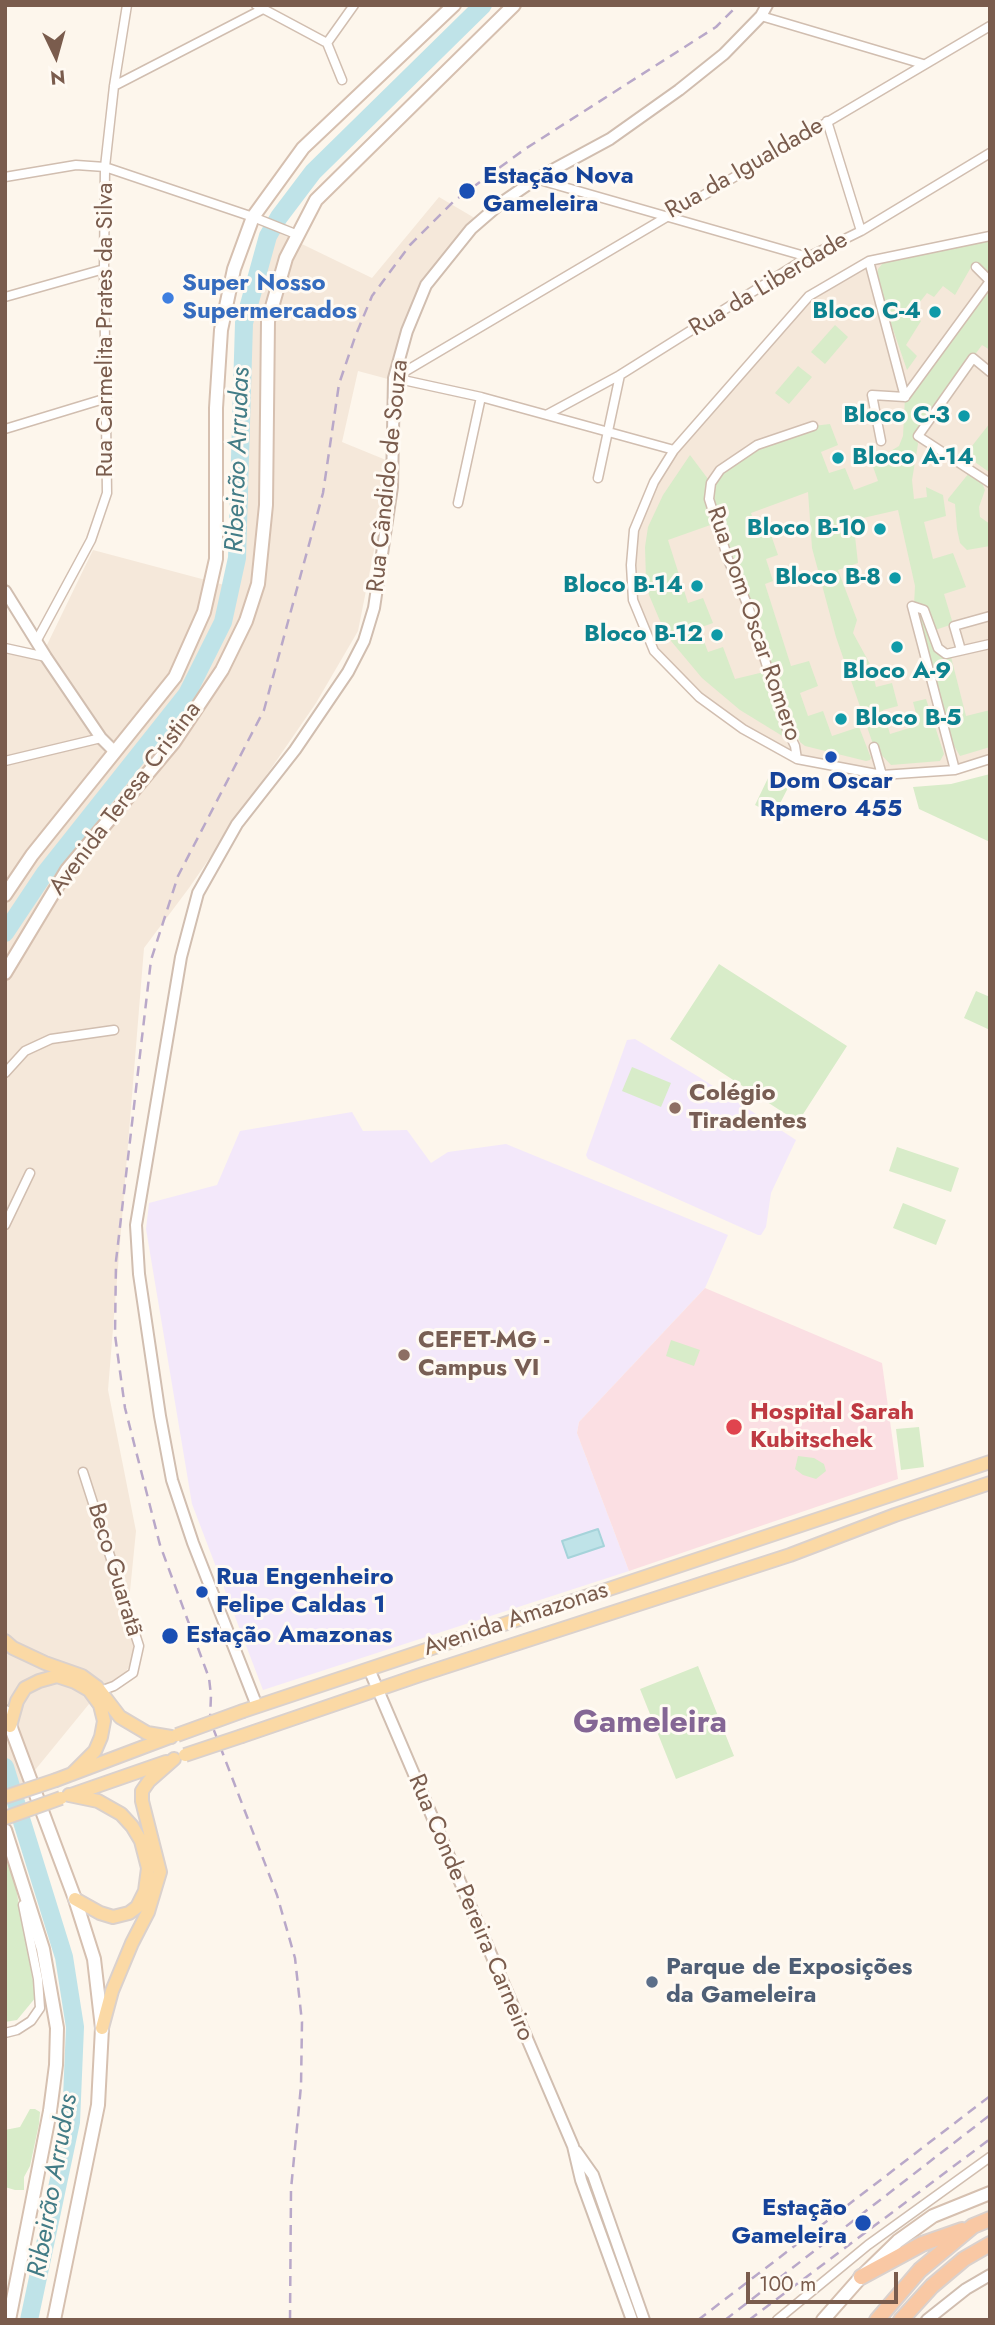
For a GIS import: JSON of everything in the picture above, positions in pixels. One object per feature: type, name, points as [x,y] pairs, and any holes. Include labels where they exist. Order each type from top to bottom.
[{"type":"highway","points":[[861,2277],[922,2244],[990,2219]]},
{"type":"highway","points":[[877,2320],[920,2270],[973,2226]]},
{"type":"highway","points":[[901,2320],[932,2286],[964,2259],[990,2244]]},
{"type":"main road","name":"Avenida Teresa Cristina","points":[[5,895],[32,855],[175,677],[204,612],[216,559],[216,408],[221,330],[234,269],[258,219],[303,148],[454,5]]},
{"type":"main road","name":"Avenida Teresa Cristina","points":[[5,973],[67,870],[174,742],[222,670],[246,621],[258,584],[266,505],[268,321],[286,258],[316,200],[514,5]]},
{"type":"main road","name":"Avenida Amazonas","points":[[5,1797],[257,1706],[990,1462]]},
{"type":"main road","name":"Avenida Amazonas","points":[[5,1818],[377,1689],[790,1555],[990,1483]]},
{"type":"main road","points":[[5,1641],[13,1648],[45,1663],[82,1675],[100,1691],[120,1717],[147,1733],[174,1736]]},
{"type":"main road","points":[[10,1726],[17,1701],[25,1688],[39,1681],[57,1676],[89,1690],[100,1705],[104,1721],[101,1737],[95,1751],[72,1774]]},
{"type":"main road","points":[[244,1735],[258,1718],[257,1706]]},
{"type":"main road","points":[[5,1712],[75,1899],[94,1959],[102,2028],[98,2105],[54,2320]]},
{"type":"main road","points":[[102,2028],[112,1991],[148,1912],[160,1872],[142,1801],[142,1791],[149,1781],[179,1757]]},
{"type":"main road","points":[[65,1797],[98,1801],[121,1814],[141,1841],[148,1868],[145,1891],[137,1907],[129,1913],[113,1917],[75,1899]]},
{"type":"main road","points":[[5,1830],[43,1949],[57,2028],[57,2065],[50,2111],[9,2320]]},
{"type":"main road","points":[[823,2320],[898,2241],[933,2216],[990,2193]]},
{"type":"street","name":"Rua Carmelita Prates da Silva","points":[[37,640],[91,540],[107,493],[105,167],[127,5]]},
{"type":"street","points":[[327,43],[354,5]]},
{"type":"street","name":"Rua Cândido de Souza","points":[[257,1706],[192,1543],[172,1480],[139,1274],[136,1225],[170,1020],[198,892],[237,824],[295,750],[348,672],[364,641],[374,608],[392,487],[394,379],[407,331],[426,285],[471,229],[501,202],[536,179],[610,139],[680,90],[724,54],[761,16],[768,5]]},
{"type":"street","points":[[114,86],[260,7],[327,43],[342,80]]},
{"type":"street","points":[[761,16],[923,64]]},
{"type":"street","name":"Rua da Igualdade","points":[[394,379],[990,26]]},
{"type":"street","points":[[827,121],[861,231]]},
{"type":"street","name":"Rua da Liberdade","points":[[548,414],[621,375],[808,257],[861,231],[990,153]]},
{"type":"street","points":[[5,177],[76,165],[105,167],[298,235]]},
{"type":"street","points":[[536,179],[808,257]]},
{"type":"street","name":"Rua Dom Oscar Romero","points":[[990,236],[869,261],[808,296],[674,450],[654,482],[634,530],[631,565],[633,600],[654,651],[699,697],[743,729],[797,759],[883,775],[955,770],[990,759]]},
{"type":"street","points":[[869,261],[905,397]]},
{"type":"street","points":[[905,397],[990,281],[976,267]]},
{"type":"street","points":[[5,297],[104,270]]},
{"type":"street","points":[[990,372],[973,358],[918,436],[990,483]]},
{"type":"street","points":[[598,478],[621,375]]},
{"type":"street","points":[[394,379],[481,397],[674,450]]},
{"type":"street","points":[[881,441],[872,395],[905,397]]},
{"type":"street","points":[[458,503],[481,397]]},
{"type":"street","points":[[5,429],[107,398]]},
{"type":"street","name":"Rua Dom Oscar Romero","points":[[797,759],[748,606],[729,562],[709,499],[711,484],[720,470],[757,445],[813,426]]},
{"type":"street","points":[[5,591],[101,738],[115,752]]},
{"type":"street","points":[[955,770],[912,606],[924,610],[938,648],[946,654],[990,643]]},
{"type":"street","points":[[961,650],[954,626],[990,616]]},
{"type":"street","points":[[5,648],[46,657]]},
{"type":"street","points":[[5,761],[101,738]]},
{"type":"street","points":[[874,747],[883,775]]},
{"type":"street","points":[[5,1073],[25,1051],[51,1039],[114,1030]]},
{"type":"street","points":[[5,1224],[30,1173]]},
{"type":"street","name":"Beco Guaratã","points":[[83,1472],[138,1646],[133,1673],[114,1686],[100,1691]]},
{"type":"street","name":"Rua Conde Pereira Carneiro","points":[[369,1669],[573,2146],[581,2180],[632,2320]]},
{"type":"street","points":[[5,2033],[17,2030],[31,2021],[40,2008],[41,2000],[16,1867]]},
{"type":"street","name":"Rua Conde Pereira Carneiro","points":[[573,2146],[593,2175],[644,2320]]},
{"type":"street","points":[[777,2320],[868,2245],[990,2157]]},
{"type":"street","points":[[926,2320],[966,2289],[990,2275]]},
{"type":"shaded area","points":[[439,197],[478,220],[427,288],[407,332],[399,382],[358,371],[342,442],[386,460],[381,515],[358,631],[316,703],[189,888],[144,948],[108,1390],[136,1531],[129,1601],[141,1646],[116,1689],[98,1693],[13,1797],[5,1798],[6,650],[34,655],[45,649],[93,550],[232,587],[242,501],[248,302],[273,230],[372,278]]},
{"type":"shaded area","points":[[990,236],[990,759],[955,770],[882,775],[797,759],[699,697],[654,651],[633,600],[634,530],[674,450],[809,296],[869,261]]},
{"type":"shaded area","name":"Colégio Tiradentes","points":[[635,1039],[796,1140],[771,1193],[766,1227],[761,1235],[588,1159],[586,1155],[627,1040]]},
{"type":"shaded area","name":"CEFET-MG - Campus VI","points":[[352,1112],[363,1131],[407,1130],[431,1163],[448,1152],[506,1144],[728,1235],[705,1288],[579,1422],[577,1433],[629,1571],[263,1690],[192,1504],[146,1229],[149,1203],[217,1185],[240,1131]]},
{"type":"shaded area","name":"Hospital Sarah Kubitschek","points":[[705,1288],[882,1363],[898,1479],[629,1571],[577,1433],[579,1422]]},
{"type":"green space","points":[[990,241],[990,273],[974,262],[955,295],[943,286],[934,297],[927,293],[911,313],[921,321],[906,345],[917,356],[907,370],[886,309],[877,276],[878,269],[883,263]]},
{"type":"green space","points":[[990,281],[990,350],[982,345],[916,435],[918,444],[912,480],[914,499],[927,497],[926,487],[943,495],[946,516],[924,522],[933,559],[953,553],[966,587],[944,594],[953,624],[935,630],[938,648],[950,653],[966,716],[990,710],[990,747],[960,756],[953,744],[947,745],[914,605],[915,586],[898,510],[863,518],[855,536],[858,563],[838,570],[857,620],[853,633],[871,666],[876,687],[892,683],[898,706],[883,710],[890,734],[919,725],[913,702],[926,699],[944,754],[940,761],[891,765],[874,747],[836,637],[812,548],[808,492],[751,513],[758,536],[770,532],[778,555],[766,559],[773,581],[765,584],[791,666],[809,661],[818,686],[800,693],[808,716],[823,711],[832,736],[859,727],[870,760],[805,746],[800,742],[793,726],[782,728],[784,737],[740,710],[702,678],[666,635],[649,595],[645,547],[648,527],[663,495],[690,455],[711,483],[720,470],[757,445],[813,426],[830,424],[838,445],[821,452],[829,473],[845,468],[854,490],[878,481],[870,458],[884,455],[899,446],[903,436],[905,397]],"holes":[[[716,523],[768,671],[735,679],[723,647],[708,652],[699,628],[713,623],[703,598],[688,603],[668,540]]]},
{"type":"green space","points":[[835,325],[848,337],[825,364],[811,352]]},
{"type":"green space","points":[[798,366],[812,377],[789,404],[775,393]]},
{"type":"green space","points":[[990,423],[990,471],[989,472],[965,455]]},
{"type":"green space","points":[[969,473],[980,478],[985,490],[979,507],[980,517],[990,524],[990,546],[967,550],[960,543],[955,504],[948,499]]},
{"type":"green space","points":[[770,774],[790,784],[774,815],[755,805]]},
{"type":"green space","points":[[990,774],[990,842],[919,809],[913,787],[951,784]]},
{"type":"green space","points":[[719,964],[847,1046],[798,1122],[670,1039]]},
{"type":"green space","points":[[976,991],[990,997],[990,1030],[964,1018]]},
{"type":"green space","points":[[632,1067],[671,1083],[661,1107],[622,1091]]},
{"type":"green space","points":[[897,1147],[959,1168],[951,1192],[889,1171]]},
{"type":"green space","points":[[903,1203],[946,1220],[936,1245],[893,1228]]},
{"type":"green space","points":[[671,1340],[700,1350],[694,1366],[666,1356]]},
{"type":"green space","points":[[919,1427],[924,1467],[901,1470],[896,1429]]},
{"type":"green space","points":[[798,1456],[814,1458],[824,1464],[826,1471],[816,1479],[803,1475],[795,1469]]},
{"type":"green space","points":[[698,1666],[734,1756],[676,1779],[640,1689]]},
{"type":"green space","points":[[5,1847],[13,1872],[36,1997],[17,2020],[5,2022]]},
{"type":"green space","points":[[30,2109],[40,2112],[39,2124],[30,2166],[24,2177],[24,2190],[15,2190],[5,2187],[5,2130],[20,2127]]},
{"type":"water","points":[[598,1529],[604,1546],[568,1558],[562,1541]]},
{"type":"waterway","name":"Ribeirão Arrudas","points":[[5,933],[45,873],[187,694],[223,622],[237,558],[244,323],[268,236],[313,172],[483,5]]},
{"type":"waterway","name":"Ribeirão Arrudas","points":[[5,1767],[64,1957],[75,2027],[71,2122],[29,2320]]},
{"type":"railway","points":[[290,2320],[291,2189],[301,2086],[302,2022],[295,1958],[277,1895],[210,1720],[209,1678],[160,1545],[125,1408],[115,1335],[116,1261],[151,960],[178,876],[264,710],[323,493],[339,384],[372,296],[410,245],[454,201],[525,149],[716,27],[738,5]]},
{"type":"railway","points":[[698,2320],[990,2096]]},
{"type":"railway","points":[[725,2320],[990,2115]]},
{"type":"railway","points":[[749,2320],[990,2139]]},
{"type":"place","name":"Estação Nova Gameleira","points":[[467,191]]},
{"type":"place","name":"Super Nosso Supermercados","points":[[168,298]]},
{"type":"place","name":"Bloco C-4","points":[[935,312]]},
{"type":"place","name":"Bloco C-3","points":[[964,416]]},
{"type":"place","name":"Bloco A-14","points":[[838,458]]},
{"type":"place","name":"Bloco B-10","points":[[880,529]]},
{"type":"place","name":"Bloco B-8","points":[[895,578]]},
{"type":"place","name":"Bloco B-14","points":[[697,586]]},
{"type":"place","name":"Bloco B-12","points":[[717,635]]},
{"type":"place","name":"Bloco A-9","points":[[897,647]]},
{"type":"place","name":"Bloco B-5","points":[[841,719]]},
{"type":"place","name":"Dom Oscar Rpmero 455","points":[[831,757]]},
{"type":"place","name":"Colégio Tiradentes","points":[[675,1108]]},
{"type":"place","name":"CEFET-MG - Campus VI","points":[[404,1355]]},
{"type":"place","name":"Hospital Sarah Kubitschek","points":[[734,1427]]},
{"type":"place","name":"Rua Engenheiro Felipe Caldas 1","points":[[202,1592]]},
{"type":"place","name":"Estação Amazonas","points":[[170,1636]]},
{"type":"place","name":"Parque de Exposições da Gameleira","points":[[652,1982]]},
{"type":"place","name":"Estação Gameleira","points":[[863,2223]]},
{"type":"district","name":"Gameleira","points":[[650,1724]]}]
